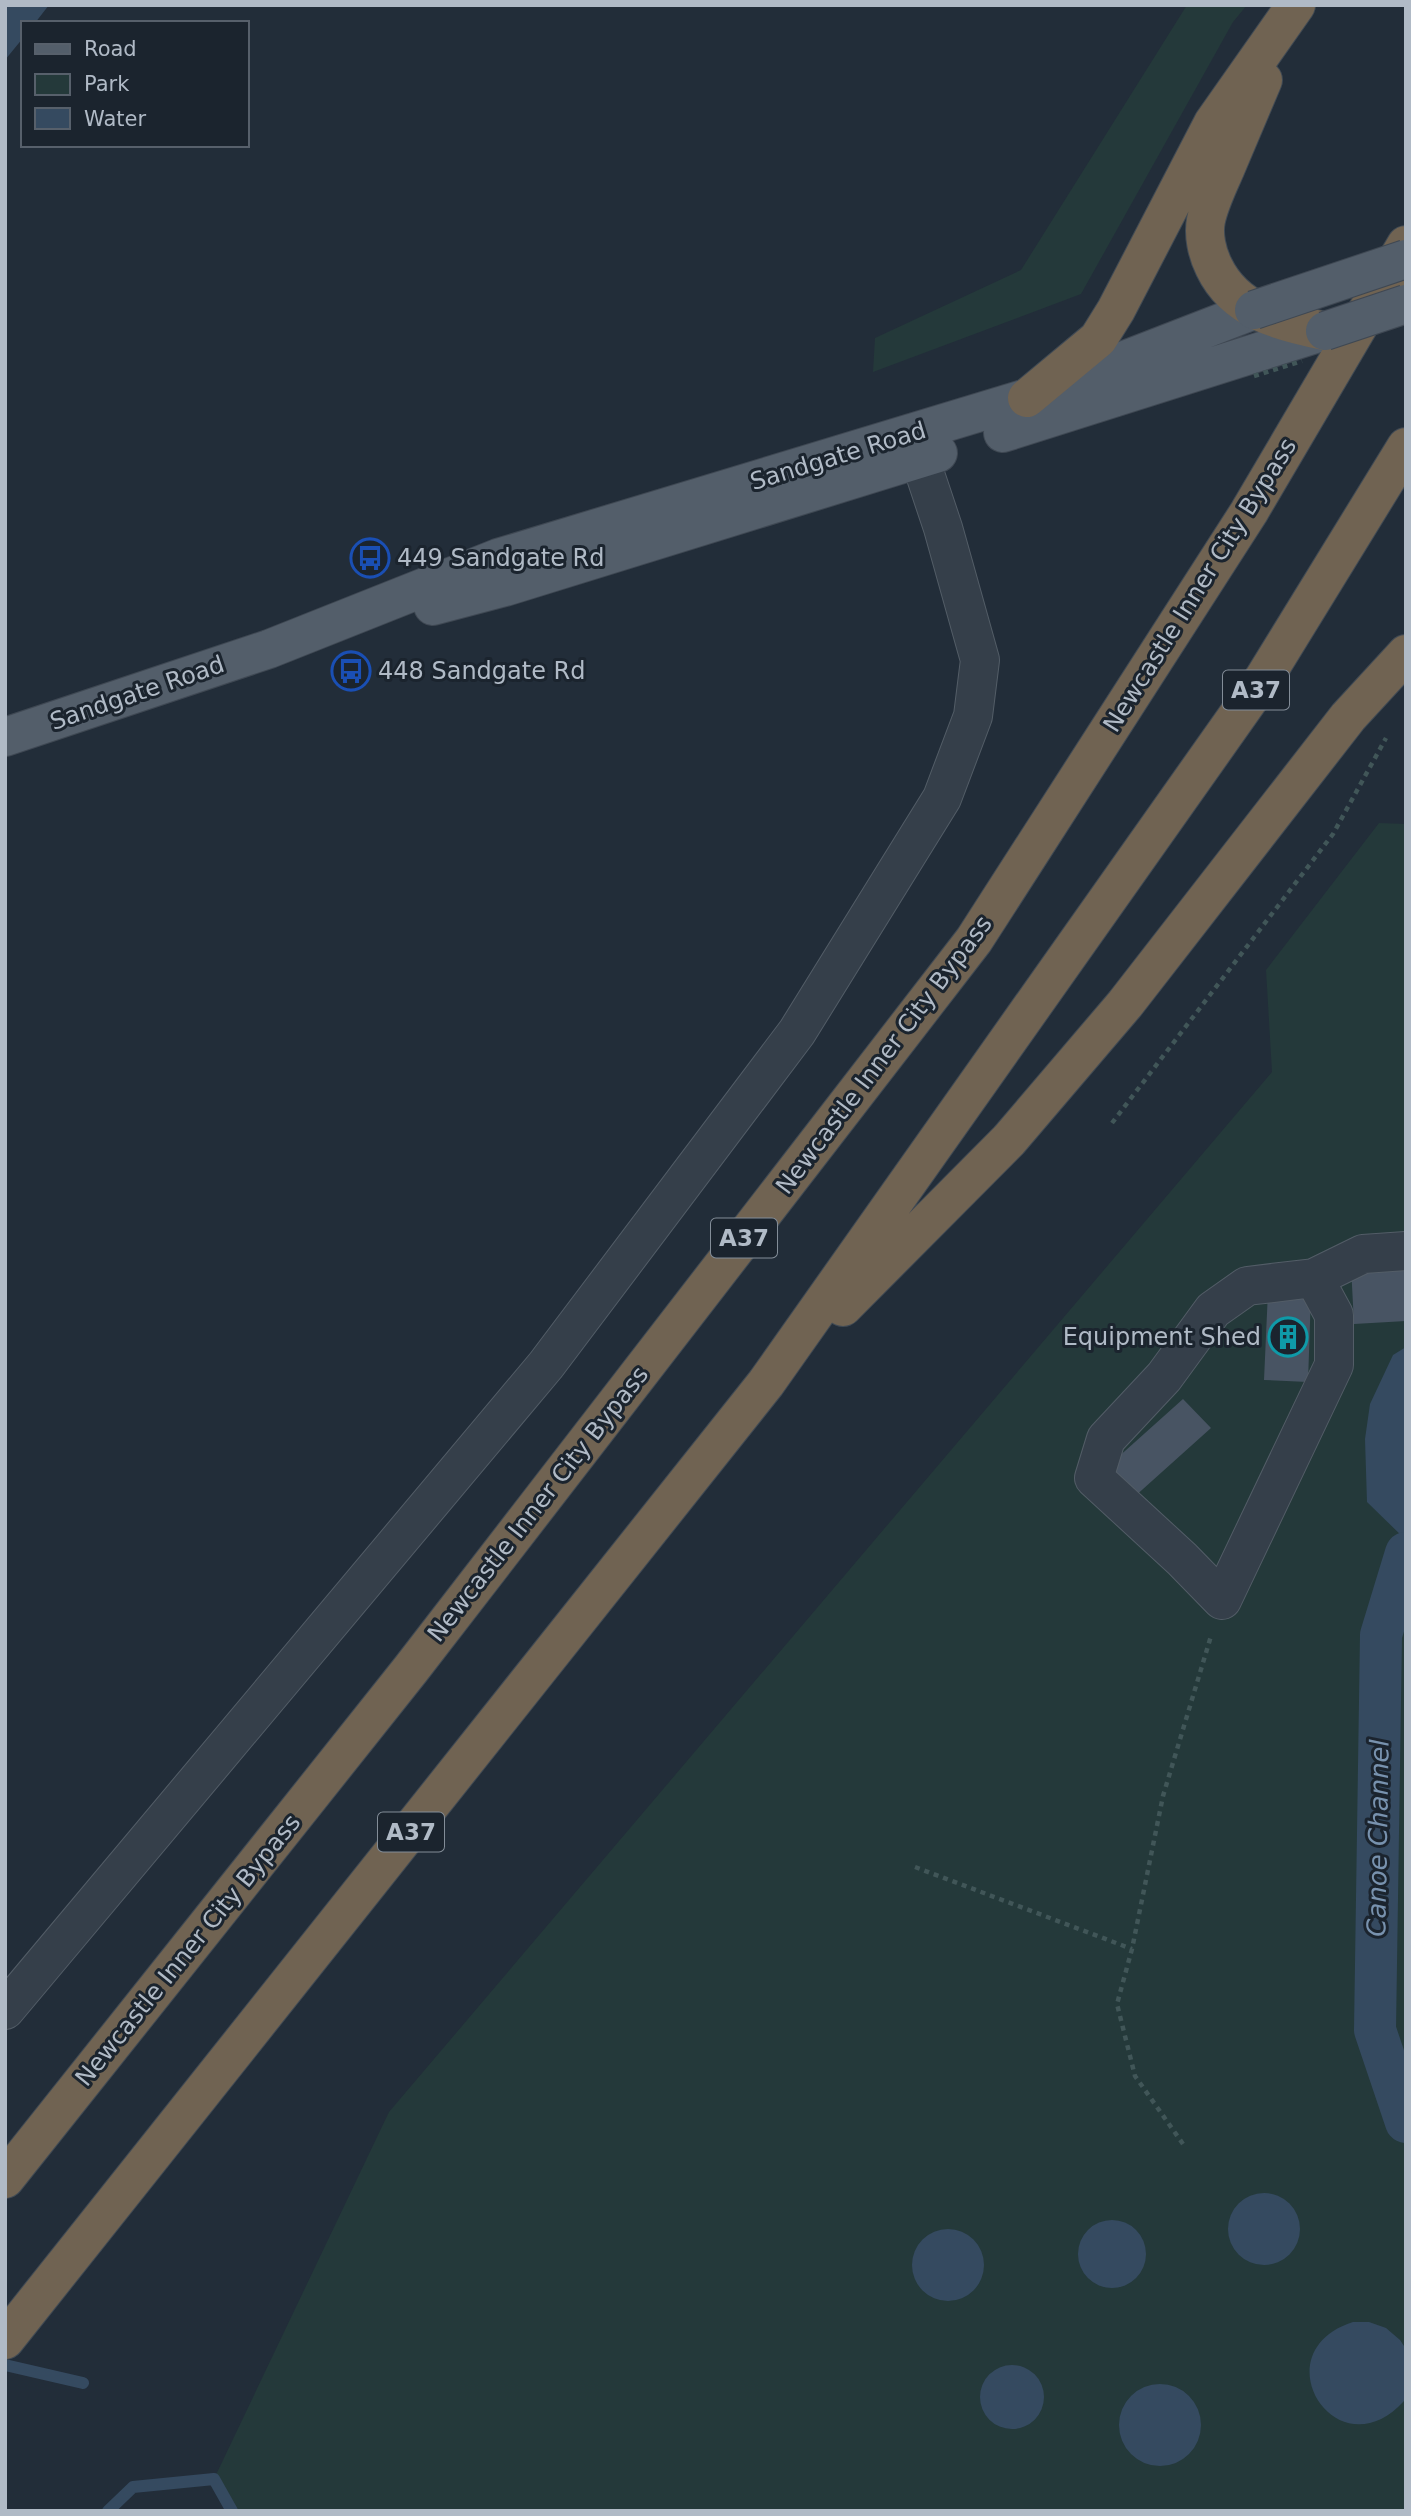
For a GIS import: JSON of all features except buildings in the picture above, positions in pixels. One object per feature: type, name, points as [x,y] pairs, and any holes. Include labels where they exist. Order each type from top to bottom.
[{"type":"highway","points":[[1295,6],[1214,194],[1205,222],[1206,242],[1210,259],[1221,282],[1234,297],[1255,310],[1288,324],[1325,331]]},
{"type":"highway","points":[[1027,398],[1098,339],[1116,310],[1213,123],[1295,6]]},
{"type":"highway","name":"Newcastle Inner City Bypass","points":[[5,2179],[411,1669],[974,940],[1249,512],[1406,245]]},
{"type":"highway","name":"A37","points":[[5,2340],[766,1383],[1265,678],[1406,447]]},
{"type":"highway","points":[[766,1383],[1009,1140],[1125,1004],[1348,717],[1406,654]]},
{"type":"main road","name":"Sandgate Road","points":[[5,737],[269,649],[498,558],[1027,398],[1255,310],[1406,259]]},
{"type":"main road","name":"Sandgate Road","points":[[269,649],[505,587],[1246,357],[1406,304]]},
{"type":"lane","points":[[5,2010],[546,1365],[797,1032],[942,798],[973,716],[980,660],[943,528],[920,459]]},
{"type":"lane","points":[[1314,1278],[1334,1315],[1334,1365],[1222,1600],[1094,1478],[1106,1439],[1164,1377],[1213,1310],[1247,1286],[1314,1278],[1363,1254],[1406,1251]]},
{"type":"path","points":[[1112,1123],[1333,834],[1389,732]]},
{"type":"path","points":[[1183,2144],[1135,2076],[1117,2004],[1132,1949],[1163,1796],[1222,1600]]},
{"type":"path","points":[[915,1867],[1132,1949]]},
{"type":"green space","points":[[1187,5],[1247,5],[1233,22],[1081,294],[873,372],[875,338],[1021,270]]},
{"type":"green space","points":[[1379,823],[1406,824],[1406,2511],[232,2511],[214,2479],[389,2112],[1272,1072],[1266,970]]},
{"type":"water","points":[[5,5],[49,5],[37,21],[21,21],[21,40],[5,60]]},
{"type":"water","points":[[1406,1347],[1406,1540],[1367,1502],[1365,1439],[1370,1404],[1393,1355]]},
{"type":"water","points":[[1264,2193],[1278,2196],[1290,2203],[1297,2215],[1300,2229],[1297,2243],[1290,2255],[1278,2262],[1264,2265],[1250,2262],[1238,2255],[1231,2243],[1228,2229],[1231,2215],[1238,2203],[1250,2196]]},
{"type":"water","points":[[1112,2220],[1125,2223],[1136,2230],[1143,2241],[1146,2254],[1143,2267],[1136,2278],[1125,2285],[1112,2288],[1099,2285],[1088,2278],[1081,2267],[1078,2254],[1081,2241],[1088,2230],[1099,2223]]},
{"type":"water","points":[[941,2229],[955,2229],[974,2239],[984,2258],[984,2272],[974,2291],[955,2301],[941,2301],[922,2291],[912,2272],[912,2258],[922,2239]]},
{"type":"water","points":[[1353,2322],[1369,2322],[1386,2328],[1406,2349],[1404,2401],[1379,2420],[1355,2424],[1334,2416],[1318,2400],[1310,2380],[1312,2357],[1325,2337]]},
{"type":"water","points":[[1012,2365],[1030,2371],[1038,2379],[1044,2397],[1038,2415],[1030,2423],[1012,2429],[994,2423],[986,2415],[980,2397],[986,2379],[994,2371]]},
{"type":"water","points":[[1160,2384],[1176,2387],[1189,2396],[1198,2409],[1201,2425],[1198,2441],[1189,2454],[1176,2463],[1160,2466],[1144,2463],[1131,2454],[1122,2441],[1119,2425],[1122,2409],[1131,2396],[1144,2387]]},
{"type":"waterway","name":"Canoe Channel","points":[[1406,1553],[1381,1635],[1375,2030],[1406,2122]]},
{"type":"waterway","points":[[5,2365],[83,2383]]},
{"type":"waterway","points":[[108,2511],[133,2487],[214,2479],[232,2511]]},
{"type":"place","name":"449 Sandgate Rd","points":[[370,558]]},
{"type":"place","name":"448 Sandgate Rd","points":[[351,671]]},
{"type":"place","name":"Equipment Shed","points":[[1288,1337]]}]
